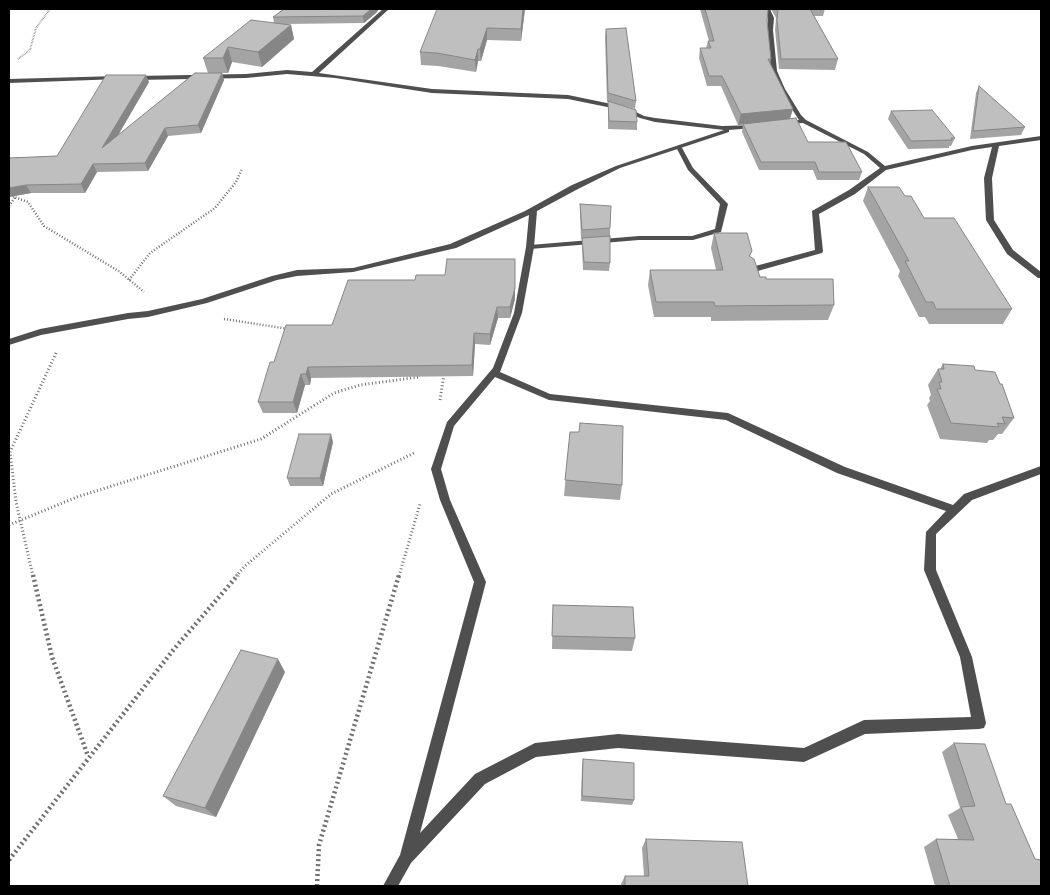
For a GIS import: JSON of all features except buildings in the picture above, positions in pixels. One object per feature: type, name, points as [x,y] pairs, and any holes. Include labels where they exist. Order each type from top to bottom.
[{"type":"street","points":[[314,74],[386,9]]},
{"type":"street","points":[[768,9],[771,18],[770,30],[774,71],[782,89],[804,121],[866,154],[884,168]]},
{"type":"street","points":[[9,81],[246,76],[287,72],[314,74],[432,91],[568,97],[624,108],[649,119],[732,128],[760,126]]},
{"type":"street","points":[[776,124],[804,121]]},
{"type":"street","points":[[9,342],[40,332],[204,302],[275,278],[297,273],[352,270],[453,246],[533,210],[575,187],[618,167],[679,148],[732,128]]},
{"type":"street","points":[[751,270],[819,251],[815,214],[852,192],[884,168],[996,144],[1041,138]]},
{"type":"street","points":[[996,144],[988,178],[990,220],[1010,252],[1041,276]]},
{"type":"street","points":[[530,247],[639,238],[693,238],[718,230],[724,204],[690,169],[679,148]]},
{"type":"street","points":[[406,858],[480,582],[445,500],[436,469],[450,425],[497,369],[518,313],[530,247],[533,210]]},
{"type":"street","points":[[494,373],[549,397],[728,417],[841,470],[955,510]]},
{"type":"street","points":[[390,886],[406,858],[480,779],[536,750],[618,741],[804,755],[864,727],[979,723],[966,657],[930,570],[931,532],[968,497],[1041,470]]},
{"type":"path","points":[[15,61],[30,50],[36,28],[50,9]]},
{"type":"path","points":[[129,280],[150,253],[214,208],[236,182],[242,169]]},
{"type":"path","points":[[10,188],[15,197],[28,202],[44,226],[129,280],[166,310]]},
{"type":"path","points":[[9,206],[15,197]]},
{"type":"path","points":[[220,318],[243,320],[291,330]]},
{"type":"path","points":[[66,328],[50,371],[10,452],[16,502],[52,657],[88,756]]},
{"type":"path","points":[[438,409],[444,374],[439,365]]},
{"type":"path","points":[[434,375],[444,374]]},
{"type":"path","points":[[9,525],[77,497],[261,439],[334,393],[369,384],[425,376]]},
{"type":"path","points":[[9,860],[88,756],[174,649],[245,566],[331,494],[421,450]]},
{"type":"path","points":[[317,886],[319,846],[382,638],[421,498]]}]
